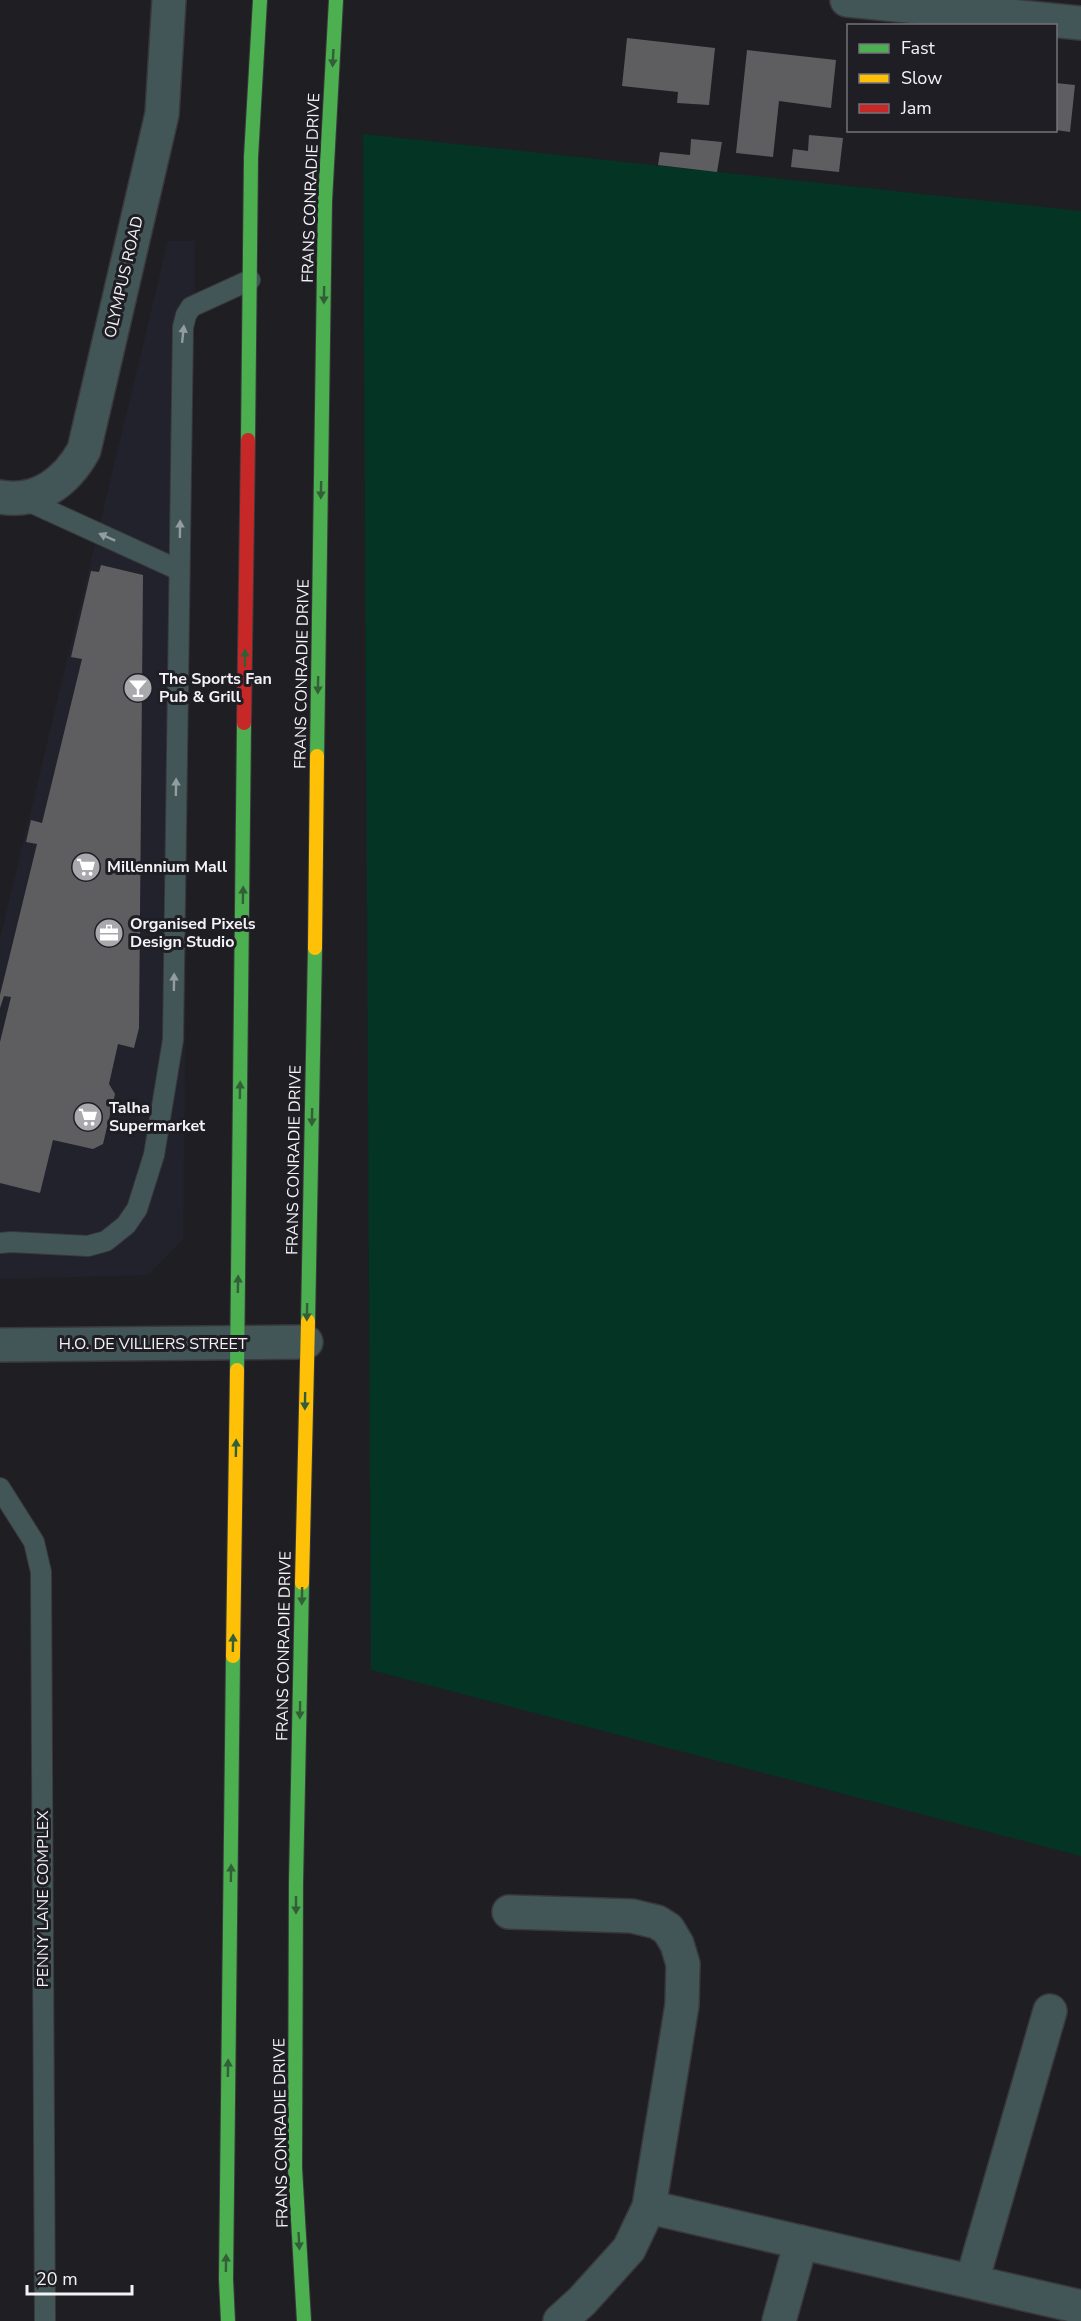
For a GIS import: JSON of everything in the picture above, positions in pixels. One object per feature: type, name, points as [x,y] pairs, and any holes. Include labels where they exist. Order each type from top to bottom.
[{"type":"street","name":"OLYMPUS ROAD","points":[[11,498],[36,495],[61,481],[74,467],[84,450],[162,114],[169,0]]},
{"type":"street","points":[[228,2321],[226,2244],[251,157],[260,0]]},
{"type":"street","name":"FRANS CONRADIE DRIVE","points":[[304,2321],[295,2168],[296,1883],[313,1059],[325,213],[336,0]]},
{"type":"street","points":[[847,0],[1081,23]]},
{"type":"street","name":"H.O. DE VILLIERS STREET","points":[[0,1345],[306,1342]]},
{"type":"street","points":[[509,1912],[632,1916],[657,1922],[668,1929],[677,1944],[683,1964],[682,2005],[649,2207],[629,2249],[582,2301],[560,2321]]},
{"type":"street","points":[[972,2281],[1050,2011]]},
{"type":"street","points":[[649,2207],[1081,2307]]},
{"type":"street","points":[[779,2321],[801,2242]]},
{"type":"lane","points":[[0,1243],[88,1246],[106,1241],[126,1225],[137,1209],[154,1155],[173,1040],[182,340],[185,321],[191,307],[250,280]]},
{"type":"lane","points":[[11,498],[179,570]]},
{"type":"lane","name":"PENNY LANE COMPLEX","points":[[0,1488],[34,1542],[41,1572],[45,2321]]},
{"type":"shaded area","points":[[168,241],[195,241],[183,1239],[148,1275],[0,1279],[0,939]]},
{"type":"green space","points":[[363,134],[1081,211],[1081,1856],[371,1670]]},
{"type":"building","points":[[627,38],[715,48],[709,105],[677,103],[678,92],[622,86]]},
{"type":"building","points":[[747,50],[836,60],[831,108],[779,101],[773,157],[736,153]]},
{"type":"building","points":[[1057,83],[1075,85],[1070,132],[1057,130]]},
{"type":"building","points":[[809,135],[843,138],[839,172],[791,167],[793,149],[808,151]]},
{"type":"building","points":[[691,139],[722,142],[717,172],[658,165],[660,152],[690,155]]},
{"type":"building","name":"Millennium Mall","points":[[101,565],[143,575],[139,1028],[134,1048],[118,1044],[109,1084],[115,1094],[103,1144],[93,1149],[53,1140],[40,1193],[0,1183],[0,1042],[11,997],[4,996],[0,1008],[0,995],[37,844],[26,842],[31,820],[42,823],[82,659],[71,657],[91,571],[99,572]]},
{"type":"traffic: fast","points":[[248,440],[251,157],[260,0]]},
{"type":"traffic: fast","points":[[317,756],[325,201],[336,0]]},
{"type":"traffic: fast","points":[[237,1370],[244,723]]},
{"type":"traffic: fast","points":[[308,1321],[315,948]]},
{"type":"traffic: fast","points":[[302,1583],[296,1883],[295,2168],[304,2321]]},
{"type":"traffic: fast","points":[[228,2321],[226,2279],[233,1656]]},
{"type":"traffic: slow","points":[[315,948],[317,756]]},
{"type":"traffic: slow","points":[[302,1583],[308,1321]]},
{"type":"traffic: slow","points":[[233,1656],[237,1370]]},
{"type":"traffic: jam","points":[[244,723],[248,440]]},
{"type":"place","name":"The Sports Fan Pub & Grill","points":[[138,688]]},
{"type":"place","name":"Millennium Mall","points":[[86,867]]},
{"type":"place","name":"Organised Pixels Design Studio","points":[[109,933]]},
{"type":"place","name":"Talha Supermarket","points":[[88,1117]]}]
